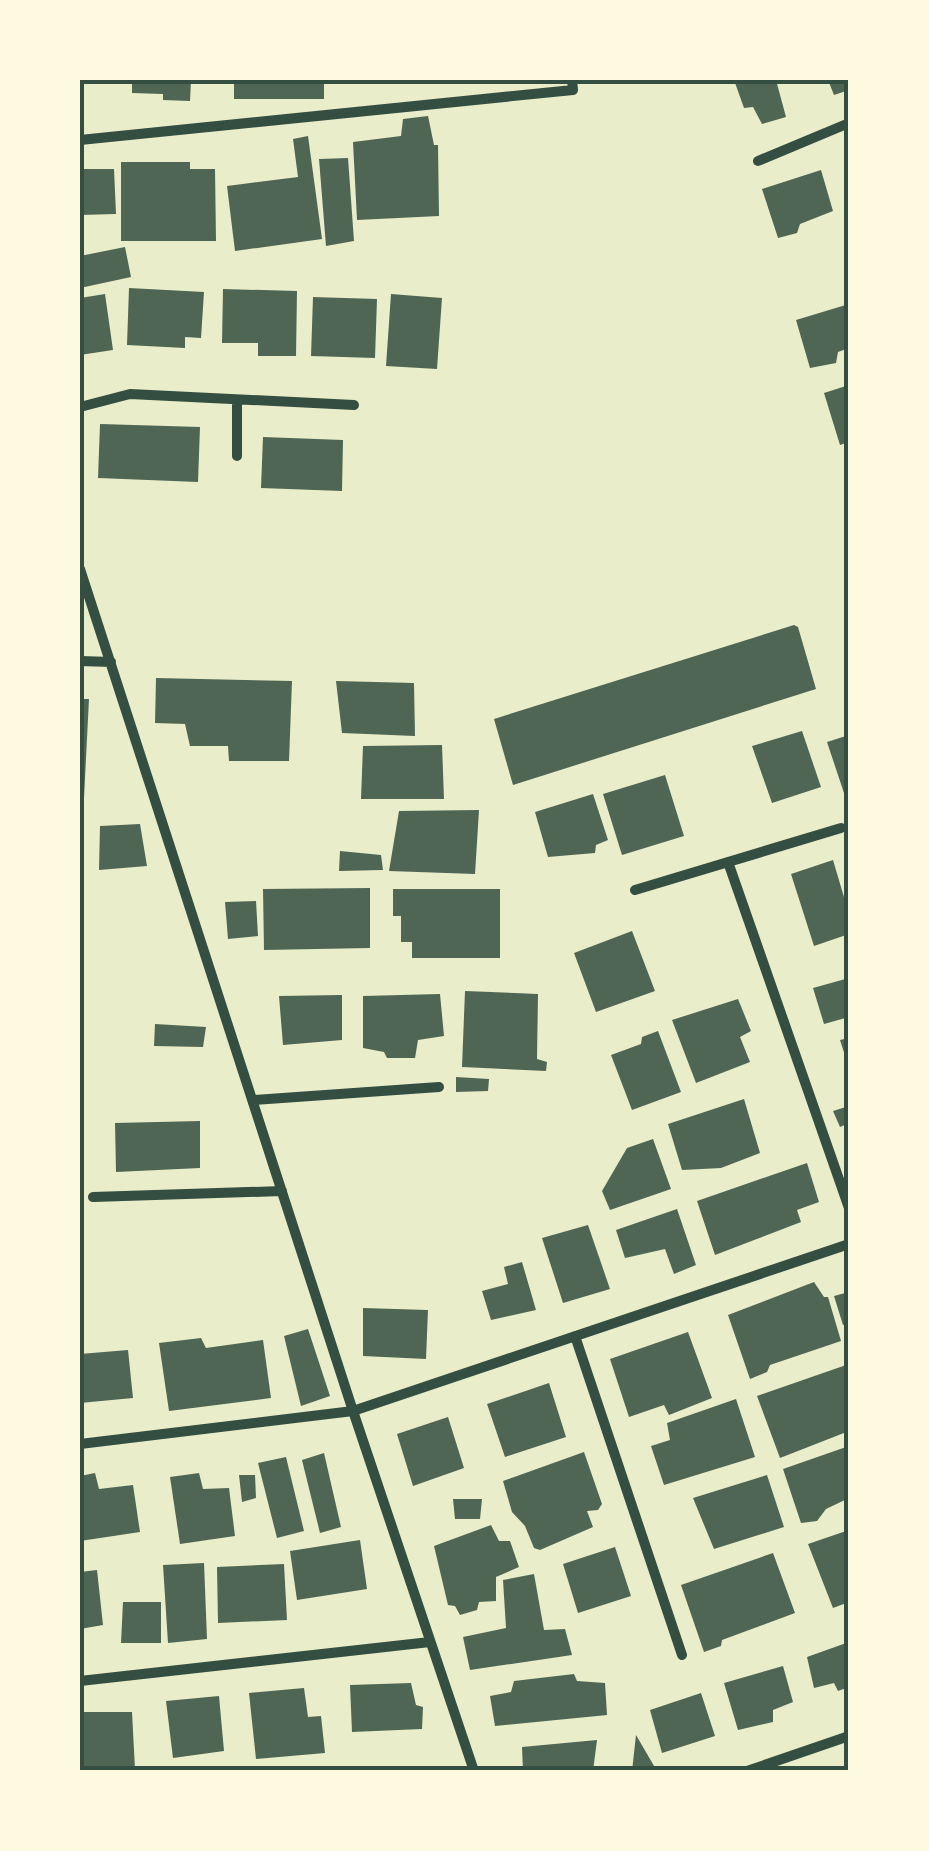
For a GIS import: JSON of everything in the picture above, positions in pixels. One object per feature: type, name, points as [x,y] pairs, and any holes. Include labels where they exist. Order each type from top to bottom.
[{"type":"street","points":[[80,140],[573,90],[572,80]]},
{"type":"street","points":[[758,161],[849,124]]},
{"type":"street","points":[[80,407],[130,394],[354,405]]},
{"type":"street","points":[[237,456],[238,400]]},
{"type":"street","points":[[80,568],[474,1771]]},
{"type":"street","points":[[80,660],[112,662]]},
{"type":"street","points":[[635,890],[841,828]]},
{"type":"street","points":[[728,862],[849,1208]]},
{"type":"street","points":[[253,1100],[439,1087]]},
{"type":"street","points":[[93,1197],[282,1192]]},
{"type":"street","points":[[80,1444],[353,1410],[849,1244]]},
{"type":"street","points":[[575,1336],[682,1655]]},
{"type":"street","points":[[80,1680],[430,1642]]},
{"type":"street","points":[[747,1771],[849,1736]]},
{"type":"building","points":[[132,80],[191,80],[190,101],[163,100],[163,94],[132,93]]},
{"type":"building","points":[[234,80],[324,80],[324,99],[234,99]]},
{"type":"building","points":[[734,80],[776,80],[786,117],[762,124],[753,107],[744,108]]},
{"type":"building","points":[[828,80],[849,80],[849,90],[834,95]]},
{"type":"building","points":[[428,116],[434,145],[438,145],[439,216],[357,220],[353,142],[401,136],[403,119]]},
{"type":"building","points":[[308,136],[322,239],[235,251],[227,186],[298,177],[293,139]]},
{"type":"building","points":[[348,158],[354,241],[326,246],[319,159]]},
{"type":"building","points":[[121,162],[190,162],[190,169],[215,169],[216,241],[121,241]]},
{"type":"building","points":[[80,169],[114,169],[116,214],[80,215]]},
{"type":"building","points":[[821,170],[833,211],[800,224],[797,233],[778,238],[762,189]]},
{"type":"building","points":[[125,247],[131,277],[80,288],[80,256]]},
{"type":"building","points":[[129,288],[204,292],[201,338],[185,337],[185,348],[127,345]]},
{"type":"building","points":[[223,289],[297,291],[296,356],[258,356],[258,343],[222,343]]},
{"type":"building","points":[[105,294],[113,350],[80,355],[80,298]]},
{"type":"building","points":[[391,294],[442,298],[437,369],[386,366]]},
{"type":"building","points":[[313,297],[377,299],[375,358],[311,356]]},
{"type":"building","points":[[849,304],[849,348],[838,352],[836,363],[810,368],[796,320]]},
{"type":"building","points":[[849,385],[849,442],[840,445],[824,393]]},
{"type":"building","points":[[100,424],[200,427],[198,482],[98,478]]},
{"type":"building","points":[[263,437],[343,440],[342,491],[261,488]]},
{"type":"building","points":[[794,625],[798,627],[816,689],[513,785],[494,719]]},
{"type":"building","points":[[156,678],[292,681],[289,761],[229,761],[228,746],[190,746],[185,724],[155,723]]},
{"type":"building","points":[[336,681],[414,683],[415,736],[342,733]]},
{"type":"building","points":[[80,699],[89,699],[84,798],[80,798]]},
{"type":"building","points":[[802,731],[821,787],[772,803],[752,746]]},
{"type":"building","points":[[849,735],[849,794],[845,796],[827,742]]},
{"type":"building","points":[[442,745],[444,799],[361,799],[363,746]]},
{"type":"building","points":[[665,775],[684,836],[622,855],[603,794]]},
{"type":"building","points":[[593,794],[608,840],[596,845],[595,853],[548,857],[535,812]]},
{"type":"building","points":[[479,810],[475,874],[389,871],[399,811]]},
{"type":"building","points":[[140,824],[147,866],[99,870],[100,826]]},
{"type":"building","points":[[340,851],[381,855],[383,870],[339,871]]},
{"type":"building","points":[[833,860],[849,914],[849,934],[814,946],[791,874]]},
{"type":"building","points":[[370,888],[370,948],[264,950],[263,889]]},
{"type":"building","points":[[393,889],[500,889],[500,958],[412,958],[412,942],[401,942],[401,916],[393,916]]},
{"type":"building","points":[[256,901],[258,936],[228,939],[225,902]]},
{"type":"building","points":[[632,931],[655,991],[596,1012],[574,953]]},
{"type":"building","points":[[849,978],[849,1017],[824,1024],[813,988]]},
{"type":"building","points":[[465,991],[538,994],[537,1059],[547,1062],[546,1071],[462,1067]]},
{"type":"building","points":[[440,994],[444,1036],[418,1040],[415,1058],[387,1058],[384,1052],[363,1048],[363,996]]},
{"type":"building","points":[[342,995],[342,1040],[283,1045],[279,996]]},
{"type":"building","points":[[738,999],[751,1031],[740,1037],[750,1062],[696,1083],[672,1020]]},
{"type":"building","points":[[155,1024],[206,1027],[203,1047],[154,1046]]},
{"type":"building","points":[[658,1031],[681,1092],[632,1110],[611,1055],[641,1044],[642,1037]]},
{"type":"building","points":[[849,1038],[849,1065],[848,1065],[840,1040]]},
{"type":"building","points":[[456,1077],[489,1079],[488,1091],[456,1092]]},
{"type":"building","points":[[744,1099],[760,1153],[721,1168],[682,1170],[668,1124]]},
{"type":"building","points":[[849,1106],[849,1123],[840,1127],[833,1111]]},
{"type":"building","points":[[200,1121],[200,1168],[116,1172],[115,1123]]},
{"type":"building","points":[[653,1139],[671,1189],[610,1210],[602,1191],[627,1148]]},
{"type":"building","points":[[807,1163],[819,1202],[797,1210],[801,1222],[715,1255],[697,1201]]},
{"type":"building","points":[[677,1209],[696,1265],[674,1274],[665,1249],[625,1258],[616,1230]]},
{"type":"building","points":[[588,1225],[610,1289],[563,1303],[542,1238]]},
{"type":"building","points":[[522,1262],[536,1310],[491,1320],[482,1291],[508,1284],[504,1267]]},
{"type":"building","points":[[814,1282],[828,1297],[841,1341],[770,1365],[767,1372],[750,1379],[728,1315]]},
{"type":"building","points":[[849,1292],[849,1324],[843,1325],[834,1296]]},
{"type":"building","points":[[363,1308],[428,1310],[426,1359],[363,1356]]},
{"type":"building","points":[[308,1329],[330,1396],[301,1406],[284,1336]]},
{"type":"building","points":[[688,1332],[712,1398],[669,1415],[664,1405],[629,1417],[610,1359]]},
{"type":"building","points":[[201,1338],[206,1348],[263,1340],[271,1398],[169,1411],[159,1343]]},
{"type":"building","points":[[128,1350],[133,1398],[80,1403],[80,1354]]},
{"type":"building","points":[[849,1364],[849,1431],[780,1458],[757,1396]]},
{"type":"building","points":[[549,1383],[566,1437],[505,1457],[487,1404]]},
{"type":"building","points":[[736,1399],[755,1457],[664,1485],[651,1446],[670,1440],[667,1423]]},
{"type":"building","points":[[448,1417],[464,1468],[413,1486],[397,1434]]},
{"type":"building","points":[[849,1446],[849,1498],[826,1509],[817,1521],[801,1523],[783,1469]]},
{"type":"building","points":[[584,1452],[602,1504],[598,1510],[587,1511],[593,1527],[540,1550],[534,1548],[525,1526],[512,1512],[503,1481]]},
{"type":"building","points":[[324,1453],[341,1527],[320,1533],[302,1460]]},
{"type":"building","points":[[286,1457],[304,1531],[277,1538],[258,1463]]},
{"type":"building","points":[[95,1473],[99,1489],[133,1485],[140,1532],[80,1541],[80,1476]]},
{"type":"building","points":[[199,1473],[203,1489],[229,1488],[235,1536],[180,1544],[170,1477]]},
{"type":"building","points":[[239,1475],[255,1475],[256,1498],[242,1502]]},
{"type":"building","points":[[767,1475],[784,1527],[714,1549],[693,1498]]},
{"type":"building","points":[[453,1499],[482,1499],[480,1519],[455,1519]]},
{"type":"building","points":[[491,1525],[499,1541],[510,1541],[519,1567],[496,1577],[496,1601],[479,1602],[477,1610],[460,1615],[455,1606],[448,1605],[434,1546]]},
{"type":"building","points":[[849,1530],[849,1602],[833,1608],[808,1544]]},
{"type":"building","points":[[360,1540],[367,1589],[297,1600],[290,1551]]},
{"type":"building","points":[[615,1547],[631,1596],[578,1613],[563,1564]]},
{"type":"building","points":[[773,1553],[795,1613],[722,1640],[721,1646],[704,1652],[681,1585]]},
{"type":"building","points":[[204,1563],[207,1639],[168,1643],[163,1565]]},
{"type":"building","points":[[284,1564],[287,1620],[218,1623],[217,1567]]},
{"type":"building","points":[[97,1570],[103,1625],[80,1629],[80,1572]]},
{"type":"building","points":[[534,1574],[544,1630],[565,1629],[572,1655],[470,1670],[463,1637],[506,1628],[503,1580]]},
{"type":"building","points":[[123,1602],[161,1602],[161,1643],[121,1643]]},
{"type":"building","points":[[849,1642],[849,1687],[838,1691],[834,1683],[814,1688],[807,1657]]},
{"type":"building","points":[[783,1666],[793,1702],[773,1710],[773,1722],[738,1730],[724,1683]]},
{"type":"building","points":[[574,1674],[577,1681],[605,1683],[607,1715],[495,1726],[490,1696],[511,1692],[514,1681]]},
{"type":"building","points":[[411,1683],[416,1705],[423,1707],[422,1729],[352,1732],[350,1685]]},
{"type":"building","points":[[304,1688],[308,1717],[321,1716],[325,1753],[256,1759],[249,1693]]},
{"type":"building","points":[[701,1693],[715,1736],[662,1753],[650,1710]]},
{"type":"building","points":[[219,1696],[224,1751],[173,1758],[166,1701]]},
{"type":"building","points":[[80,1712],[132,1712],[135,1769],[81,1771]]},
{"type":"building","points":[[636,1735],[657,1771],[632,1771]]},
{"type":"building","points":[[597,1740],[593,1771],[523,1771],[522,1747]]},
{"type":"building","points":[[443,1766],[443,1771],[418,1771],[418,1768]]}]
